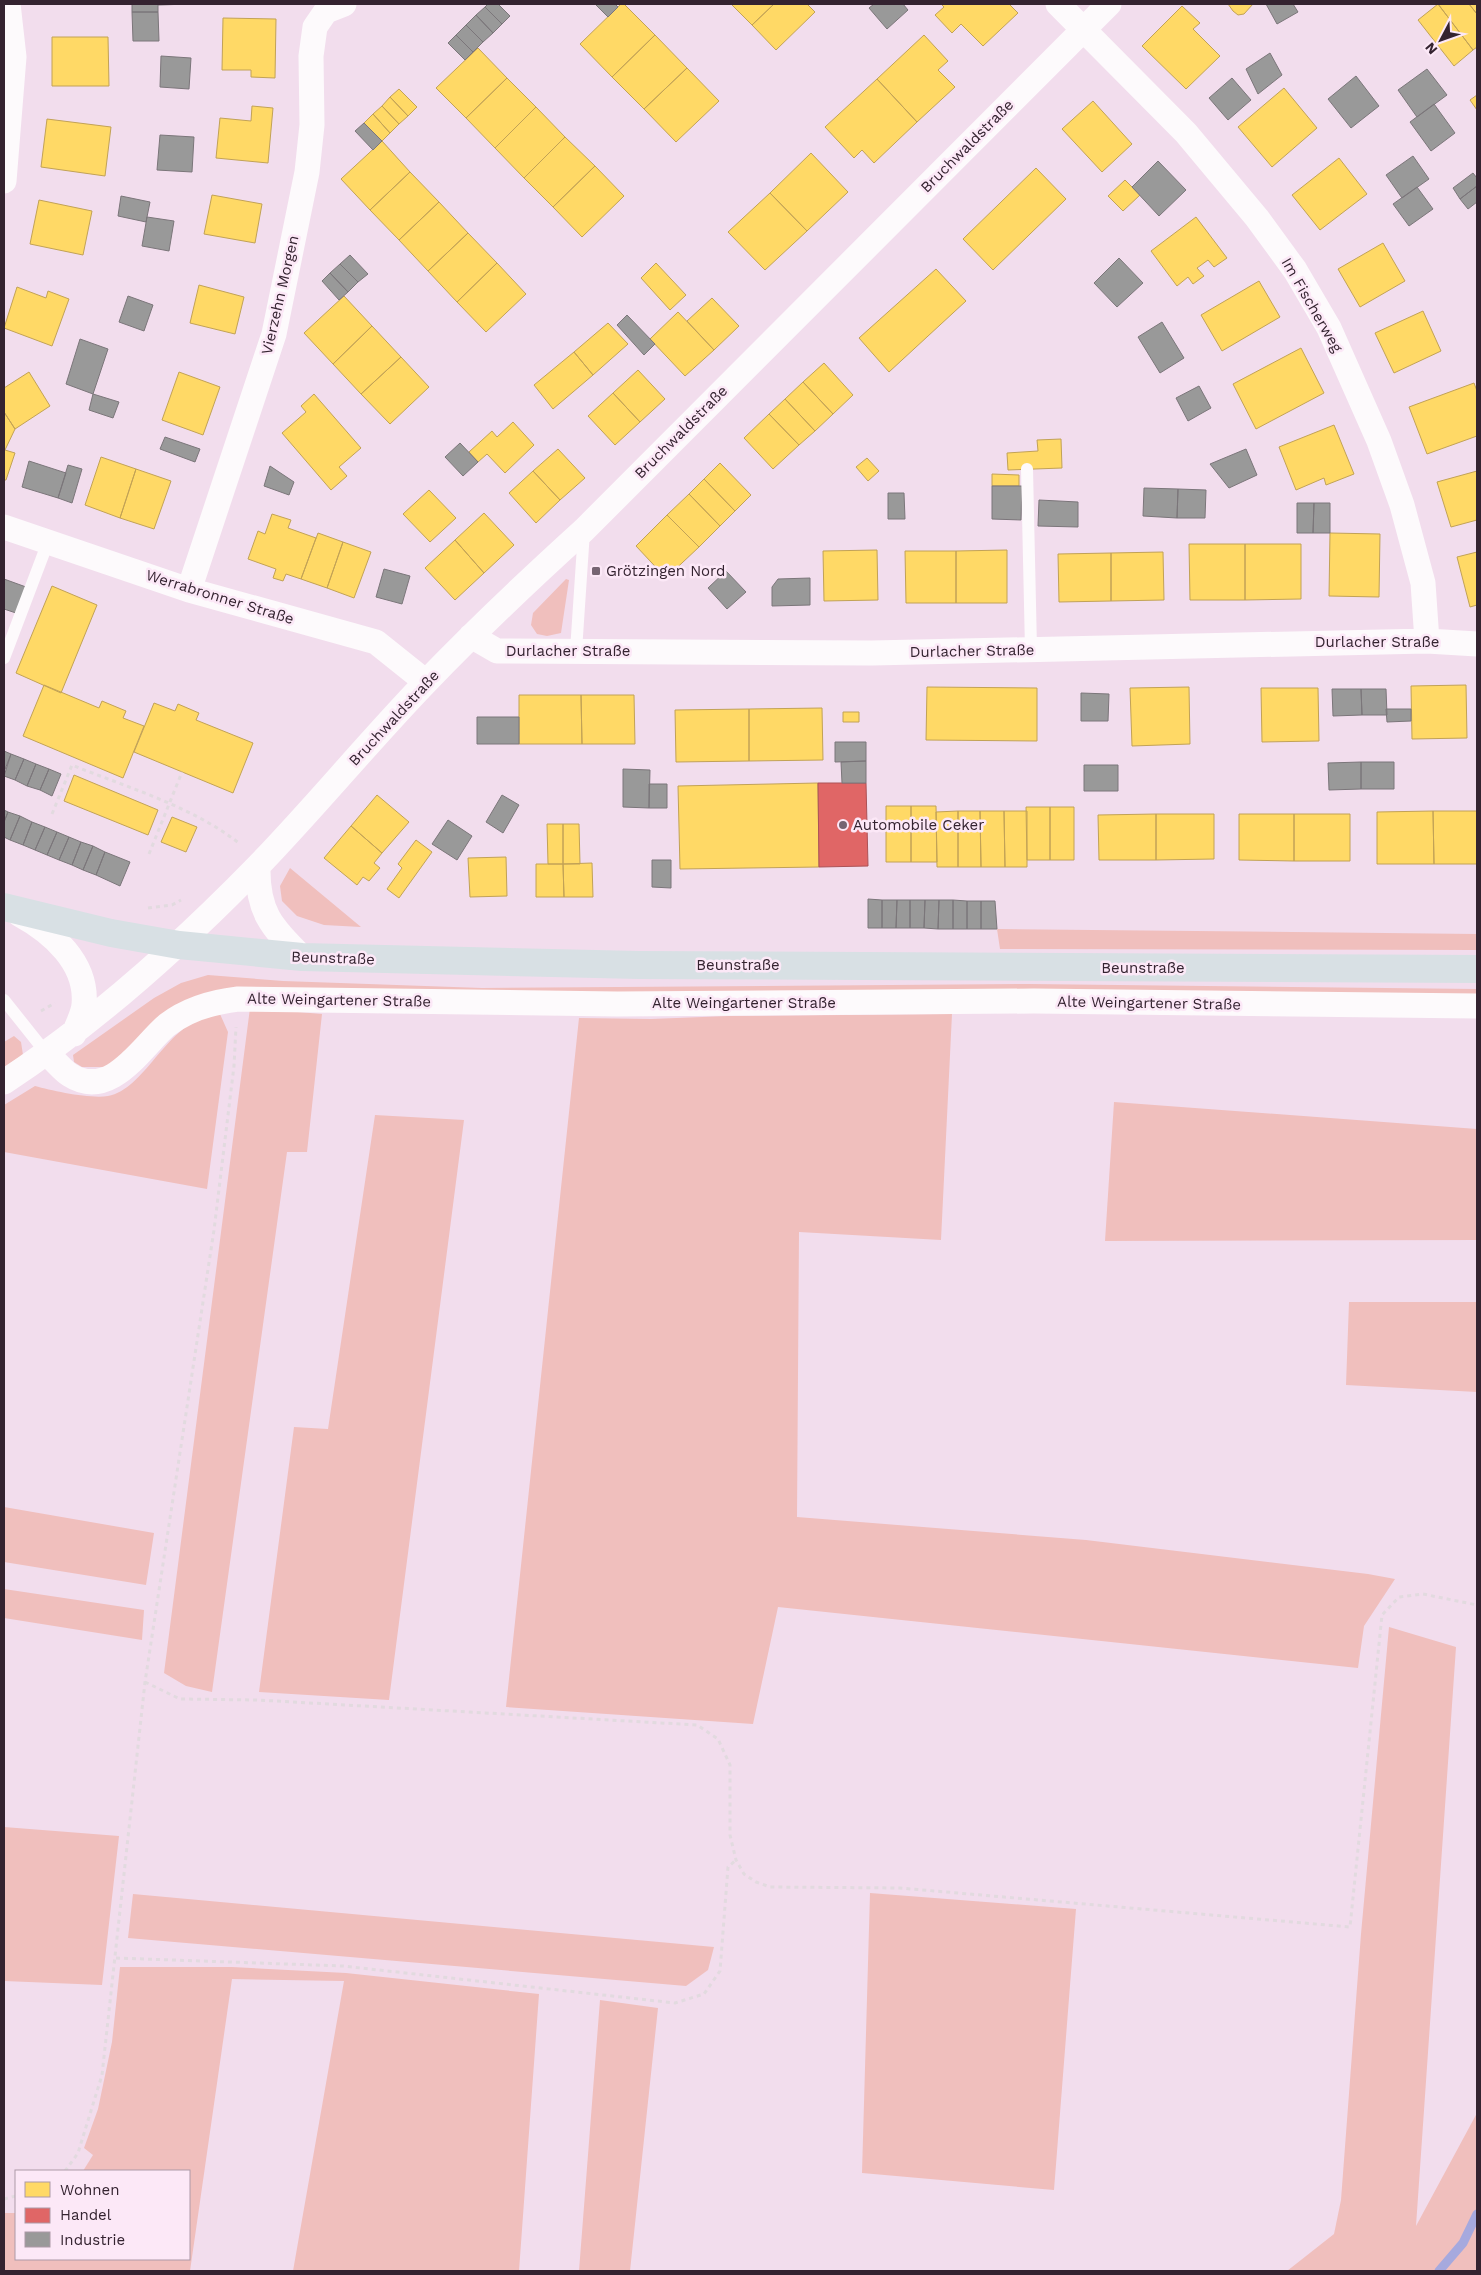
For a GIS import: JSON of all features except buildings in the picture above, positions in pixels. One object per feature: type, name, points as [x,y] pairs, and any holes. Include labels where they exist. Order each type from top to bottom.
[{"type":"main road","name":"Beunstraße","points":[[6,908],[111,933],[179,944],[302,957],[639,966],[1477,969]]},
{"type":"street","points":[[4,181],[14,57],[8,4]]},
{"type":"street","name":"Vierzehn Morgen","points":[[189,590],[274,334],[307,172],[312,125],[311,56],[315,27],[326,11],[344,4]]},
{"type":"street","name":"Im Fischerweg","points":[[1058,4],[1186,134],[1257,218],[1295,270],[1329,328],[1379,440],[1402,505],[1423,583],[1427,641]]},
{"type":"street","name":"Bruchwaldstraße","points":[[4,1082],[48,1054],[74,1034],[179,944],[258,866],[426,682],[471,636],[584,530],[1109,4]]},
{"type":"street","name":"Werrabronner Straße","points":[[4,527],[189,590],[376,642],[426,682]]},
{"type":"street","name":"Durlacher Straße","points":[[471,636],[497,651],[872,654],[1427,641],[1477,644]]},
{"type":"street","points":[[258,866],[258,895],[264,909],[273,926],[302,957]]},
{"type":"street","points":[[6,908],[39,925],[58,941],[71,958],[83,983],[84,996],[84,1007],[74,1034]]},
{"type":"street","name":"Alte Weingartener Straße","points":[[48,1054],[70,1075],[88,1081],[107,1079],[129,1066],[167,1026],[188,1011],[216,1001],[238,999],[617,1004],[1034,1001],[1477,1006]]},
{"type":"lane","points":[[1027,469],[1032,649]]},
{"type":"lane","points":[[576,651],[584,530]]},
{"type":"lane","points":[[4,658],[48,542]]},
{"type":"lane","points":[[4,1000],[48,1054]]},
{"type":"path","points":[[52,814],[72,765],[222,829],[242,845],[235,851]]},
{"type":"path","points":[[149,854],[182,772]]},
{"type":"path","points":[[144,908],[172,905],[184,898]]},
{"type":"path","points":[[66,2170],[78,2153],[102,2075],[145,1682],[214,1230],[234,1066],[238,999]]},
{"type":"path","points":[[145,1682],[180,1699],[278,1701],[697,1725],[718,1739],[730,1765],[730,1835],[736,1860],[744,1874],[756,1882],[770,1887],[900,1888],[1350,1927],[1382,1615],[1398,1598],[1423,1594],[1477,1605]]},
{"type":"path","points":[[116,1958],[343,1966],[675,2003],[704,1994],[720,1971],[728,1867],[736,1860]]},
{"type":"shaded area","points":[[566,579],[569,580],[561,633],[547,636],[537,634],[531,625],[533,613]]},
{"type":"shaded area","points":[[290,868],[361,927],[324,925],[297,916],[282,901],[280,886]]},
{"type":"shaded area","points":[[997,929],[1477,934],[1477,950],[1000,949]]},
{"type":"shaded area","points":[[208,975],[283,981],[482,988],[1030,984],[1477,989],[1477,999],[232,991],[107,1067],[82,1067],[74,1062],[73,1055],[154,998],[181,983]]},
{"type":"shaded area","points":[[250,1008],[322,1014],[307,1152],[287,1152],[212,1692],[186,1686],[164,1673]]},
{"type":"shaded area","points":[[220,1014],[228,1032],[207,1189],[4,1152],[4,1105],[35,1086],[61,1092],[100,1097],[122,1091],[135,1081],[172,1039],[186,1027],[202,1018]]},
{"type":"shaded area","points":[[952,1014],[941,1240],[799,1232],[797,1517],[1086,1540],[1368,1574],[1395,1579],[1364,1626],[1358,1668],[778,1607],[753,1724],[506,1707],[579,1018],[651,1019],[728,1016]]},
{"type":"shaded area","points":[[14,1036],[21,1042],[23,1055],[4,1067],[4,1042]]},
{"type":"shaded area","points":[[1114,1102],[1477,1129],[1477,1240],[1105,1241]]},
{"type":"shaded area","points":[[375,1115],[464,1120],[389,1700],[259,1692],[294,1427],[328,1429]]},
{"type":"shaded area","points":[[1349,1302],[1477,1302],[1477,1392],[1346,1385]]},
{"type":"shaded area","points":[[4,1507],[154,1533],[146,1585],[4,1562]]},
{"type":"shaded area","points":[[4,1589],[144,1610],[142,1640],[4,1618]]},
{"type":"shaded area","points":[[1389,1627],[1456,1647],[1416,2226],[1477,2113],[1477,2271],[1287,2271],[1334,2234],[1341,2200],[1361,1934]]},
{"type":"shaded area","points":[[4,1827],[119,1836],[102,1985],[4,1981]]},
{"type":"shaded area","points":[[870,1893],[1076,1909],[1054,2190],[862,2173]]},
{"type":"shaded area","points":[[133,1894],[714,1947],[708,1970],[686,1986],[128,1938]]},
{"type":"shaded area","points":[[120,1967],[232,1967],[346,1973],[539,1994],[519,2271],[293,2271],[344,1981],[232,1979],[190,2271],[4,2271],[4,2213],[15,2213],[15,2260],[190,2260],[190,2170],[84,2170],[93,2155],[84,2148],[98,2109],[112,2042]]},
{"type":"shaded area","points":[[600,2000],[658,2008],[630,2271],[579,2271]]},
{"type":"waterway","points":[[1439,2271],[1463,2243],[1477,2214]]},
{"type":"place","name":"Grötzingen Nord","points":[[596,571]]},
{"type":"place","name":"Automobile Ceker","points":[[843,825]]}]
